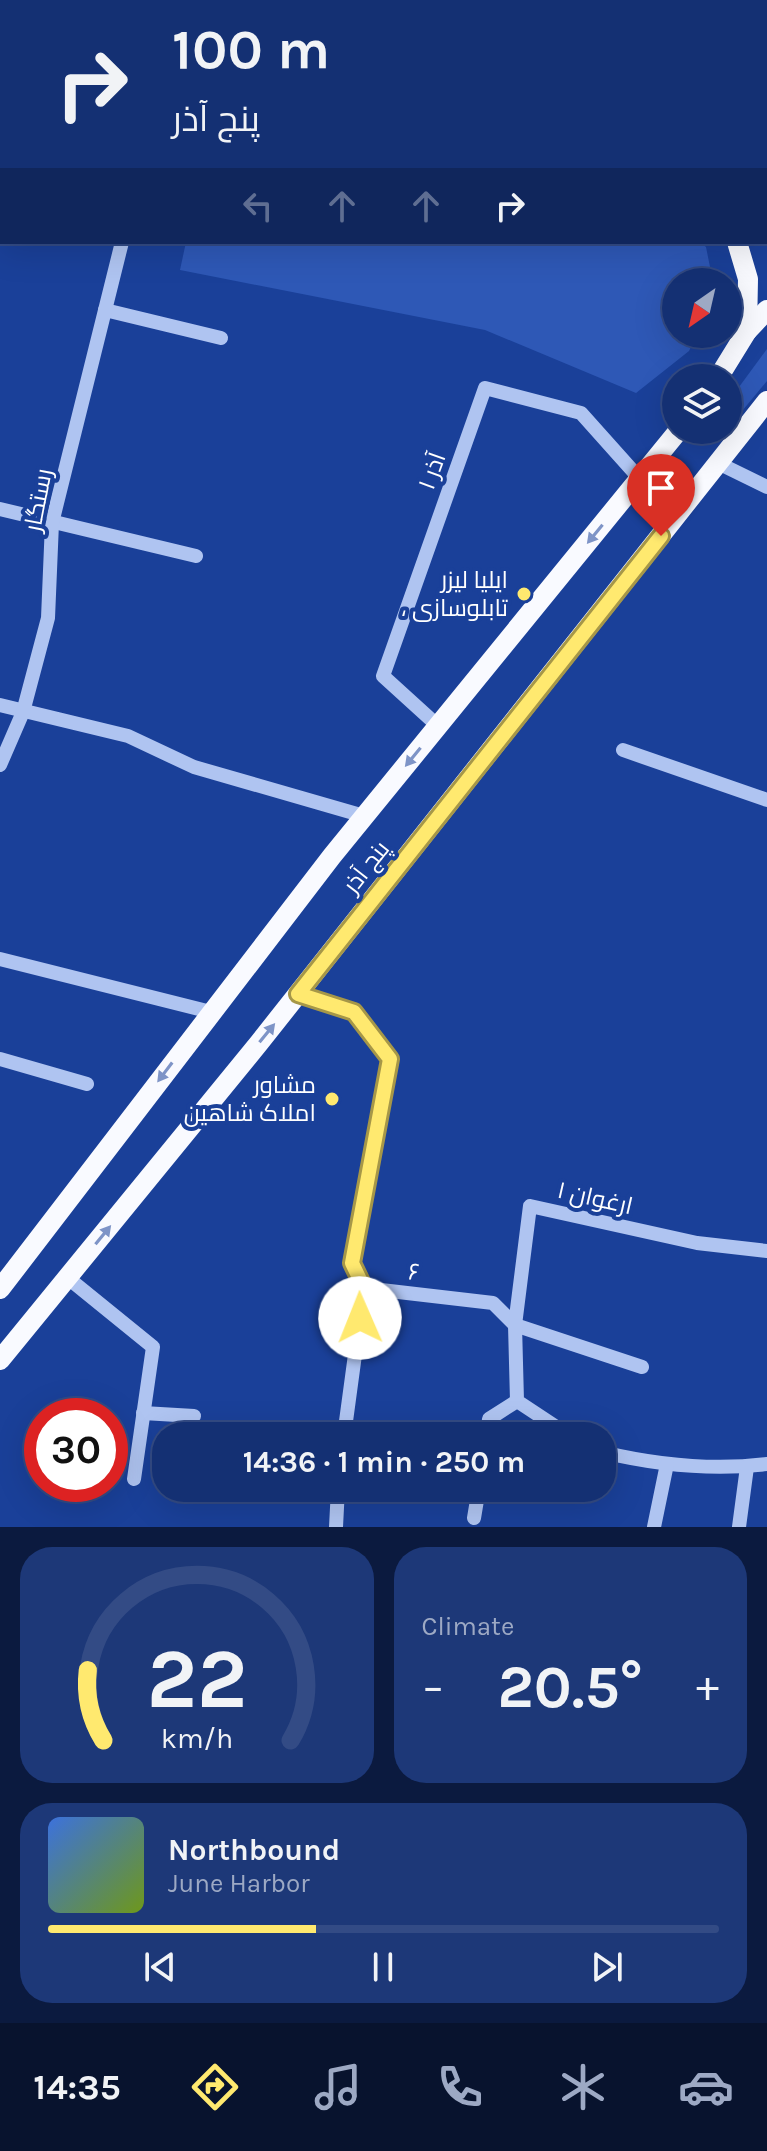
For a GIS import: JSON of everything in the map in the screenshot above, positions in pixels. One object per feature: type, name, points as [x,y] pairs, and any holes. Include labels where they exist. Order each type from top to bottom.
[{"type":"main road","points":[[738,244],[748,279],[747,331]]},
{"type":"main road","points":[[727,364],[747,331],[767,310]]},
{"type":"main road","name":"پنج آذر","points":[[0,1360],[298,994],[767,401]]},
{"type":"main road","name":"پنج آذر","points":[[0,1289],[364,816],[668,444]]},
{"type":"street","name":"رستگار","points":[[0,765],[23,712],[48,618],[52,523],[122,244]]},
{"type":"street","points":[[105,310],[221,338]]},
{"type":"street","name":"آذر ۱","points":[[438,726],[383,676],[485,388],[581,413],[640,479]]},
{"type":"street","points":[[718,463],[767,487]]},
{"type":"street","points":[[0,509],[196,556]]},
{"type":"street","points":[[0,705],[128,736],[194,767],[364,816]]},
{"type":"street","points":[[623,750],[767,800]]},
{"type":"street","points":[[0,959],[211,1012]]},
{"type":"street","points":[[298,994],[354,1012],[390,1059],[352,1263],[364,1288],[346,1422]]},
{"type":"street","points":[[0,1059],[87,1084]]},
{"type":"street","name":"ارغوان ۱","points":[[515,1325],[530,1206],[697,1243],[767,1251]]},
{"type":"street","points":[[68,1278],[153,1347],[134,1479]]},
{"type":"street","name":"۶","points":[[364,1288],[493,1303],[515,1325],[642,1367]]},
{"type":"street","points":[[515,1325],[517,1401]]},
{"type":"street","points":[[489,1422],[517,1401]]},
{"type":"street","points":[[517,1401],[549,1422]]},
{"type":"street","points":[[143,1413],[194,1416]]},
{"type":"street","points":[[616,1455],[725,1470],[767,1464]]},
{"type":"street","points":[[654,1527],[667,1464]]},
{"type":"street","points":[[739,1527],[747,1467]]},
{"type":"street","points":[[336,1527],[337,1502]]},
{"type":"street","points":[[474,1518],[477,1502]]},
{"type":"shaded area","points":[[186,244],[702,244],[706,247],[710,268],[662,268],[662,348],[690,348],[673,364],[662,364],[662,372],[636,393],[485,330],[180,270]]},
{"type":"shaded area","points":[[767,349],[767,381],[742,411],[742,383]]},
{"type":"place","name":"ایلیا لیزر ، تابلوسازی","points":[[524,594]]},
{"type":"place","name":"مشاور املاک شاهین","points":[[332,1099]]},
{"type":"route","points":[[360,1318],[364,1288],[352,1263],[390,1059],[354,1012],[298,994],[661,536]]}]
